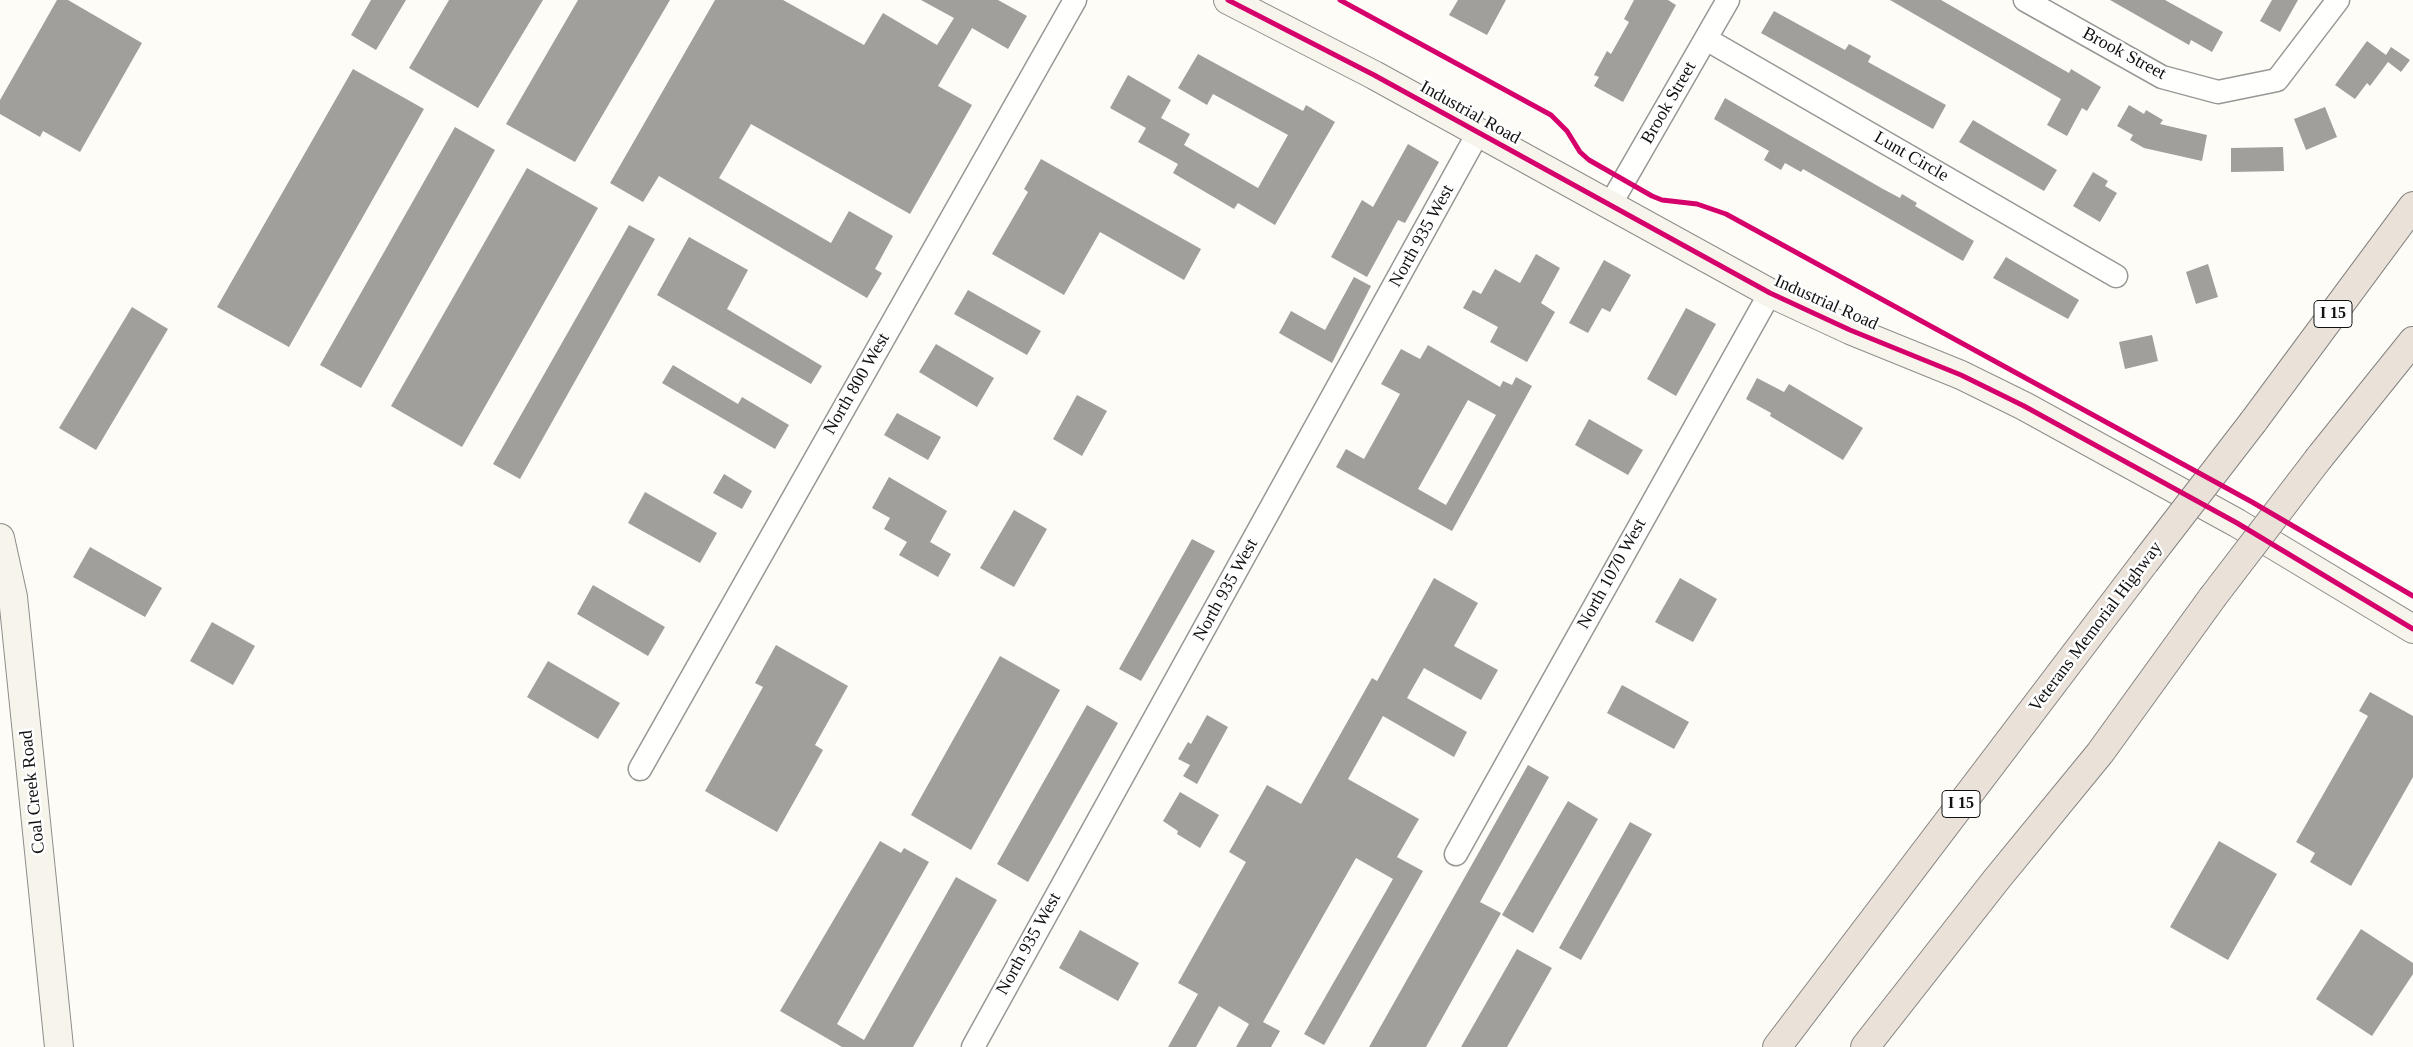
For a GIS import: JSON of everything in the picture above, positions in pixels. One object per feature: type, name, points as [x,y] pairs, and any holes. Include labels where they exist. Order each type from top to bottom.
[{"type":"highway","name":"Veterans Memorial Highway","points":[[1777,1047],[2253,422],[2413,206]]},
{"type":"highway","points":[[1865,1047],[1996,880],[2100,753],[2212,598],[2319,458],[2413,341]]},
{"type":"street","name":"North 800 West","points":[[640,769],[1075,0]]},
{"type":"street","name":"Industrial Road","points":[[1228,0],[1374,75],[1770,293],[1818,317],[1938,365],[2008,398],[2237,523],[2413,629]]},
{"type":"street","name":"Brook Street","points":[[1610,205],[1728,0]]},
{"type":"street","name":"Brook Street","points":[[2025,0],[2162,77],[2218,92],[2277,80],[2338,0]]},
{"type":"street","name":"Lunt Circle","points":[[1706,39],[2116,276]]},
{"type":"street","name":"North 935 West","points":[[973,1047],[1478,133]]},
{"type":"street","name":"North 1070 West","points":[[1456,854],[1770,293]]},
{"type":"street","name":"Coal Creek Road","points":[[0,538],[13,597],[59,1047]]},
{"type":"building","points":[[57,0],[68,0],[142,43],[80,152],[43,131],[40,137],[0,114],[0,100]]},
{"type":"building","points":[[371,0],[406,0],[376,50],[351,35]]},
{"type":"building","points":[[449,0],[543,0],[478,108],[409,68]]},
{"type":"building","points":[[578,0],[670,0],[575,162],[506,124]]},
{"type":"building","points":[[715,0],[783,0],[864,45],[883,13],[937,45],[954,18],[921,0],[998,0],[1027,16],[1008,49],[972,28],[938,86],[972,105],[910,214],[751,124],[719,178],[831,243],[849,211],[893,236],[875,269],[882,273],[867,298],[659,176],[643,202],[610,183]]},
{"type":"building","points":[[1458,0],[1506,0],[1487,35],[1449,15]]},
{"type":"building","points":[[1634,0],[1668,0],[1676,5],[1623,102],[1594,86],[1599,77],[1594,75],[1607,51],[1611,54],[1629,22],[1624,19]]},
{"type":"building","points":[[1890,0],[1941,0],[2069,73],[2071,69],[2101,87],[2087,111],[2082,108],[2067,136],[2047,125],[2061,99]]},
{"type":"building","points":[[2110,0],[2165,0],[2223,32],[2212,52],[2191,40],[2189,45]]},
{"type":"building","points":[[2272,0],[2298,0],[2280,32],[2260,21]]},
{"type":"building","points":[[1774,11],[1845,50],[1849,44],[1871,56],[1868,62],[1946,105],[1933,129],[1761,33]]},
{"type":"building","points":[[2367,41],[2386,55],[2391,47],[2410,60],[2401,72],[2388,62],[2370,86],[2367,83],[2355,99],[2335,85]]},
{"type":"building","points":[[1198,54],[1303,111],[1306,105],[1335,122],[1275,225],[1238,203],[1234,209],[1173,173],[1178,164],[1138,142],[1146,128],[1110,108],[1128,75],[1171,100],[1161,118],[1190,134],[1184,145],[1258,188],[1288,135],[1213,94],[1207,105],[1178,88]]},
{"type":"building","points":[[353,69],[424,109],[289,347],[217,307]]},
{"type":"building","points":[[1725,98],[1883,189],[1900,198],[1902,194],[1917,203],[1915,206],[1974,241],[1963,261],[1803,169],[1801,172],[1785,163],[1781,170],[1764,160],[1769,151],[1714,119]]},
{"type":"building","points":[[2129,105],[2144,114],[2146,110],[2163,120],[2160,124],[2207,135],[2202,161],[2144,148],[2130,140],[2133,135],[2117,126]]},
{"type":"building","points":[[2325,107],[2337,137],[2306,150],[2294,119]]},
{"type":"building","points":[[1973,120],[2057,170],[2044,191],[1959,142]]},
{"type":"building","points":[[455,127],[495,150],[361,388],[320,365]]},
{"type":"building","points":[[1408,144],[1439,162],[1405,223],[1398,220],[1367,277],[1331,257],[1362,200],[1373,207]]},
{"type":"building","points":[[2283,147],[2284,171],[2231,172],[2231,148]]},
{"type":"building","points":[[1041,159],[1201,249],[1184,280],[1100,232],[1064,295],[992,254],[1028,192],[1024,189]]},
{"type":"building","points":[[527,168],[598,208],[462,447],[391,406]]},
{"type":"building","points":[[2093,172],[2108,181],[2105,186],[2117,193],[2100,222],[2073,206]]},
{"type":"building","points":[[629,225],[655,239],[520,479],[493,464]]},
{"type":"building","points":[[689,237],[748,270],[727,309],[822,366],[811,384],[657,295]]},
{"type":"building","points":[[1536,254],[1560,268],[1541,303],[1555,312],[1527,362],[1490,342],[1498,327],[1463,308],[1473,290],[1481,294],[1495,269],[1520,283]]},
{"type":"building","points":[[2006,257],[2079,300],[2068,319],[1993,278]]},
{"type":"building","points":[[1604,260],[1631,275],[1610,312],[1602,308],[1588,333],[1569,323]]},
{"type":"building","points":[[2208,264],[2218,297],[2196,304],[2186,272]]},
{"type":"building","points":[[1354,277],[1371,286],[1332,363],[1279,333],[1291,311],[1325,330]]},
{"type":"building","points":[[968,290],[1041,331],[1027,355],[954,314]]},
{"type":"building","points":[[132,307],[168,329],[96,450],[59,428]]},
{"type":"building","points":[[1686,308],[1716,324],[1676,396],[1647,379]]},
{"type":"building","points":[[2152,335],[2158,361],[2125,369],[2119,342]]},
{"type":"building","points":[[936,344],[994,378],[977,407],[919,372]]},
{"type":"building","points":[[1428,345],[1500,387],[1503,381],[1512,385],[1516,377],[1532,386],[1452,531],[1336,467],[1346,449],[1364,459],[1400,394],[1381,384],[1401,349],[1420,359]],"holes":[[[1468,400],[1496,415],[1446,505],[1418,489]]]},
{"type":"building","points":[[673,365],[738,404],[742,397],[789,425],[775,449],[662,383]]},
{"type":"building","points":[[1757,378],[1784,392],[1789,384],[1863,428],[1843,460],[1770,416],[1771,413],[1746,399]]},
{"type":"building","points":[[1077,395],[1107,411],[1082,456],[1053,439]]},
{"type":"building","points":[[897,413],[941,437],[928,460],[884,435]]},
{"type":"building","points":[[1589,419],[1643,450],[1628,475],[1575,445]]},
{"type":"building","points":[[724,474],[752,491],[742,509],[713,493]]},
{"type":"building","points":[[889,477],[947,511],[930,542],[951,554],[938,577],[899,555],[907,542],[884,529],[890,518],[872,508]]},
{"type":"building","points":[[645,492],[717,533],[700,563],[628,523]]},
{"type":"building","points":[[1014,510],[1047,529],[1014,587],[980,568]]},
{"type":"building","points":[[1192,539],[1215,551],[1141,681],[1119,669]]},
{"type":"building","points":[[90,547],[162,588],[145,617],[73,577]]},
{"type":"building","points":[[1434,578],[1478,603],[1454,646],[1498,670],[1481,700],[1424,668],[1407,698],[1467,732],[1454,757],[1383,716],[1348,779],[1419,819],[1397,857],[1423,871],[1324,1045],[1304,1034],[1393,879],[1356,858],[1263,1022],[1280,1031],[1271,1047],[1236,1047],[1249,1024],[1219,1006],[1196,1047],[1168,1047],[1198,994],[1178,983],[1246,862],[1229,852],[1267,785],[1301,804],[1372,678],[1377,681]]},
{"type":"building","points":[[1680,578],[1717,599],[1693,642],[1655,622]]},
{"type":"building","points":[[593,585],[665,627],[648,656],[577,614]]},
{"type":"building","points":[[212,622],[255,646],[233,685],[190,661]]},
{"type":"building","points":[[776,645],[848,686],[815,745],[823,750],[777,832],[705,791],[763,687],[755,683]]},
{"type":"building","points":[[1000,656],[1060,690],[971,850],[911,815]]},
{"type":"building","points":[[548,661],[620,703],[598,739],[527,697]]},
{"type":"building","points":[[1622,685],[1689,722],[1674,749],[1607,713]]},
{"type":"building","points":[[2370,692],[2413,716],[2413,777],[2351,886],[2310,862],[2315,853],[2296,842],[2368,716],[2359,711]]},
{"type":"building","points":[[1087,705],[1118,723],[1028,882],[997,864]]},
{"type":"building","points":[[1207,715],[1228,727],[1197,784],[1183,776],[1190,765],[1178,759],[1188,742],[1191,744]]},
{"type":"building","points":[[1528,765],[1549,777],[1480,902],[1501,913],[1426,1047],[1369,1047]]},
{"type":"building","points":[[1180,792],[1219,815],[1200,848],[1177,834],[1178,831],[1163,821]]},
{"type":"building","points":[[1568,801],[1598,819],[1533,933],[1502,915]]},
{"type":"building","points":[[1630,822],[1652,834],[1581,960],[1559,948]]},
{"type":"building","points":[[880,841],[901,853],[904,848],[929,862],[837,1024],[864,1040],[956,877],[997,900],[913,1047],[842,1047],[780,1011]]},
{"type":"building","points":[[2219,841],[2277,874],[2228,960],[2170,927]]},
{"type":"building","points":[[2361,929],[2413,963],[2413,974],[2372,1036],[2316,999]]},
{"type":"building","points":[[1080,930],[1139,963],[1118,1001],[1059,968]]},
{"type":"building","points":[[1517,949],[1552,968],[1507,1047],[1461,1047]]},
{"type":"cycle path","points":[[1228,0],[1374,75],[1770,293],[1850,330],[1961,375],[2024,406],[2237,523],[2413,629]]},
{"type":"cycle path","points":[[1340,0],[1551,115],[1567,131],[1580,152],[1589,160],[1652,196],[1662,200],[1697,204],[1726,214],[2252,502],[2413,596]]}]
